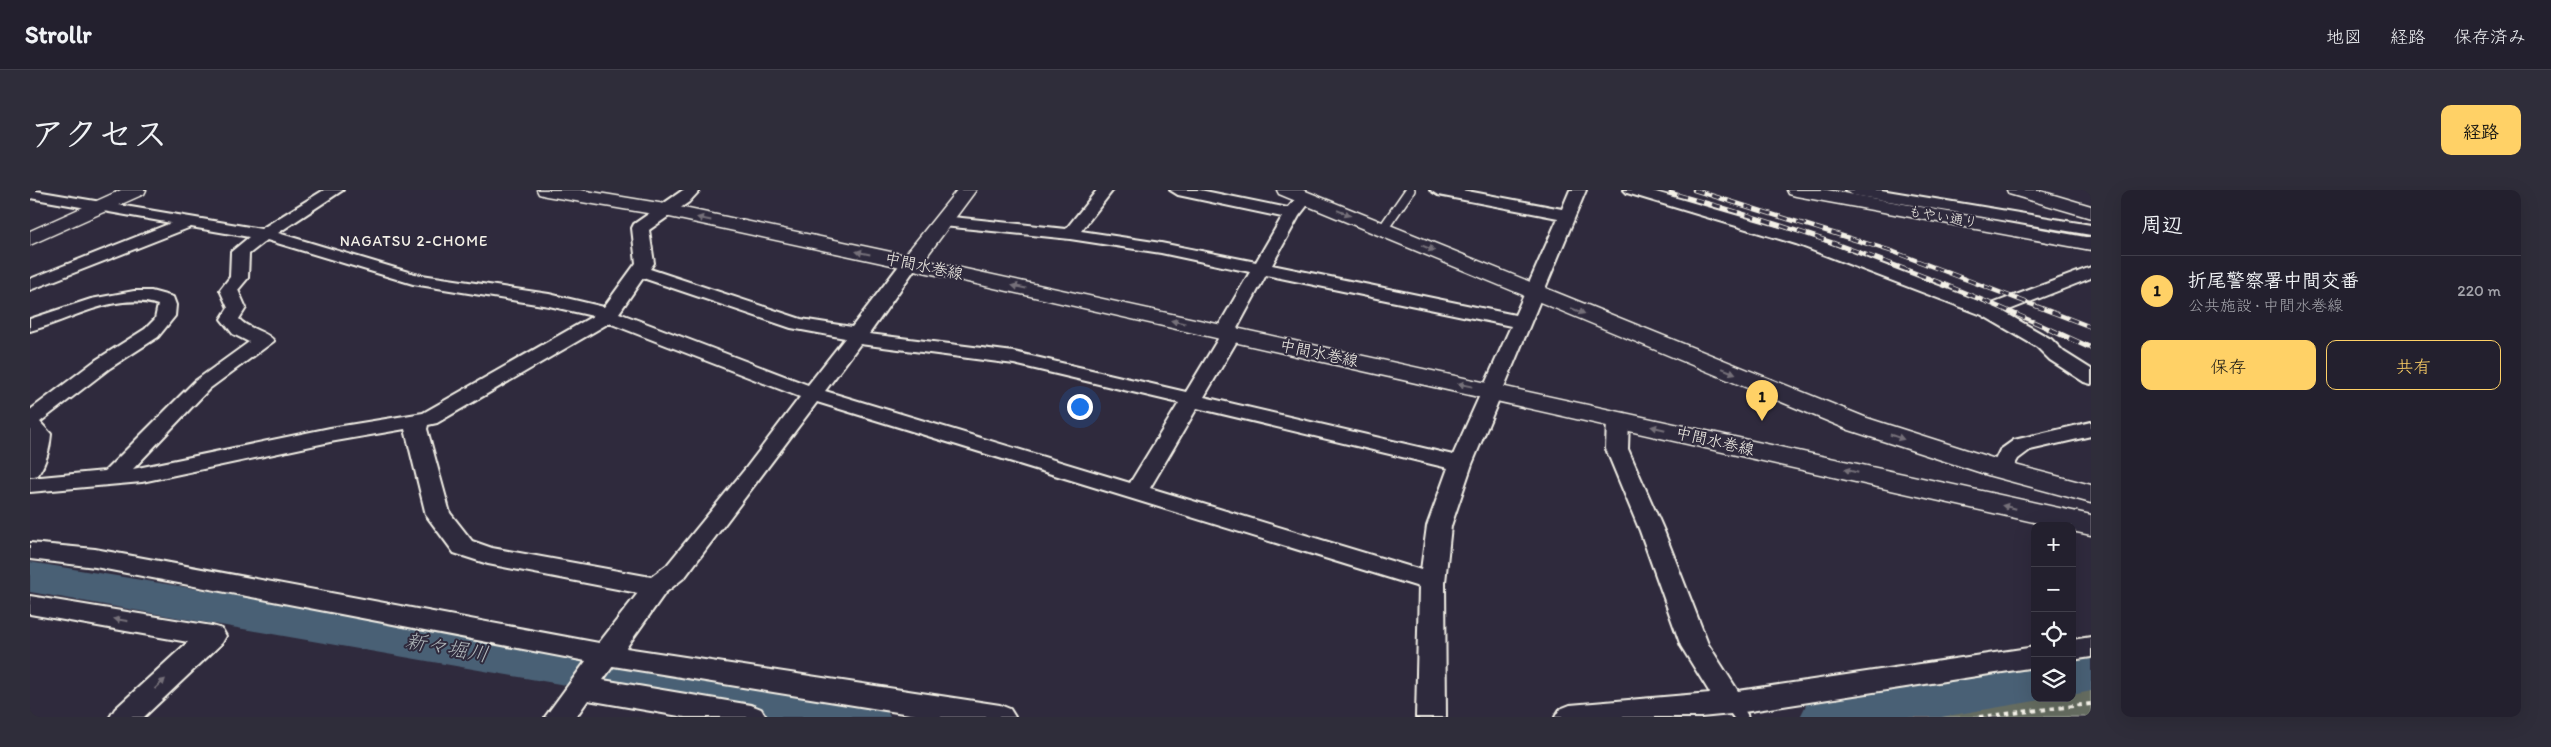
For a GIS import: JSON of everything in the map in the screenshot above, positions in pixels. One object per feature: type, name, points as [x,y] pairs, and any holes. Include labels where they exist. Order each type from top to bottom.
[{"type":"main road","points":[[30,239],[137,190]]},
{"type":"main road","name":"中間水巻線","points":[[546,190],[665,210],[910,263],[1492,390],[2091,525]]},
{"type":"main road","points":[[910,263],[967,190]]},
{"type":"main road","points":[[1286,190],[1308,194],[1384,229],[1535,293],[1858,424],[2001,470],[2091,494]]},
{"type":"main road","name":"もやい通り","points":[[1796,190],[1848,193],[2091,244]]},
{"type":"main road","points":[[2025,191],[2091,212]]},
{"type":"street","points":[[110,479],[202,385],[264,341],[233,325],[230,319],[237,308],[229,290],[239,278],[240,252],[335,190]]},
{"type":"street","points":[[30,425],[40,434],[32,483],[110,479],[176,469],[338,433],[429,418],[606,316],[645,263],[640,228],[692,190]]},
{"type":"street","points":[[1070,234],[1105,190]]},
{"type":"street","points":[[1178,190],[1292,214]]},
{"type":"street","points":[[1438,190],[1568,215]]},
{"type":"street","points":[[1632,190],[1802,240],[1989,311],[2044,343],[2057,356],[2091,378]]},
{"type":"street","points":[[1430,717],[1432,582],[1439,526],[1461,464],[1568,215],[1575,191]]},
{"type":"street","points":[[30,193],[262,236],[271,236],[413,279],[548,300],[596,311],[812,394],[1432,582]]},
{"type":"street","points":[[1848,193],[2091,230]]},
{"type":"street","points":[[1136,492],[1228,338],[1225,332],[1292,214],[1308,194]]},
{"type":"street","points":[[943,221],[1070,234],[1161,248],[1521,322]]},
{"type":"street","points":[[30,285],[188,222]]},
{"type":"street","points":[[560,717],[656,587],[676,572],[754,473],[910,263]]},
{"type":"street","points":[[638,271],[798,324],[857,334],[863,339],[1014,358],[1461,464]]},
{"type":"street","points":[[1989,311],[2043,292],[2072,278],[2091,272]]},
{"type":"street","points":[[2072,278],[2091,284]]},
{"type":"street","points":[[30,325],[106,301],[126,298],[158,298],[166,301],[168,306],[167,314],[151,333],[103,364],[45,410],[30,419]]},
{"type":"street","points":[[1618,419],[1618,449],[1652,531],[1695,646],[1736,710]]},
{"type":"street","points":[[418,421],[416,429],[438,515],[463,548],[488,556],[656,587]]},
{"type":"street","points":[[2001,470],[2008,455],[2022,445],[2091,429]]},
{"type":"street","points":[[30,551],[95,558],[605,656],[1000,717]]},
{"type":"street","points":[[30,605],[212,636],[125,717]]},
{"type":"street","points":[[2076,649],[2091,647]]},
{"type":"street","points":[[1570,717],[1736,710],[2031,658]]},
{"type":"street","points":[[584,685],[751,717]]},
{"type":"lane","points":[[1384,229],[1410,190]]},
{"type":"path","points":[[1979,717],[2091,704]]},
{"type":"shaded area","points":[[2091,682],[2091,717],[1870,717],[2005,691],[2031,688],[2031,702],[2076,702],[2076,684]]},
{"type":"waterway","name":"新々堀川","points":[[30,577],[865,717]]},
{"type":"waterway","name":"新々堀川","points":[[2076,675],[2091,673]]},
{"type":"waterway","name":"新々堀川","points":[[1825,717],[2031,683]]},
{"type":"railway","points":[[1660,190],[1760,219],[1859,252],[1956,289],[2052,330]]},
{"type":"railway","points":[[1694,190],[1894,252],[2091,327]]},
{"type":"railway","points":[[2049,329],[2091,348]]},
{"type":"place","name":"折尾警察署中間交番","points":[[1762,421]]},
{"type":"district","name":"NAGATSU 2-CHOME","points":[[414,241]]}]
